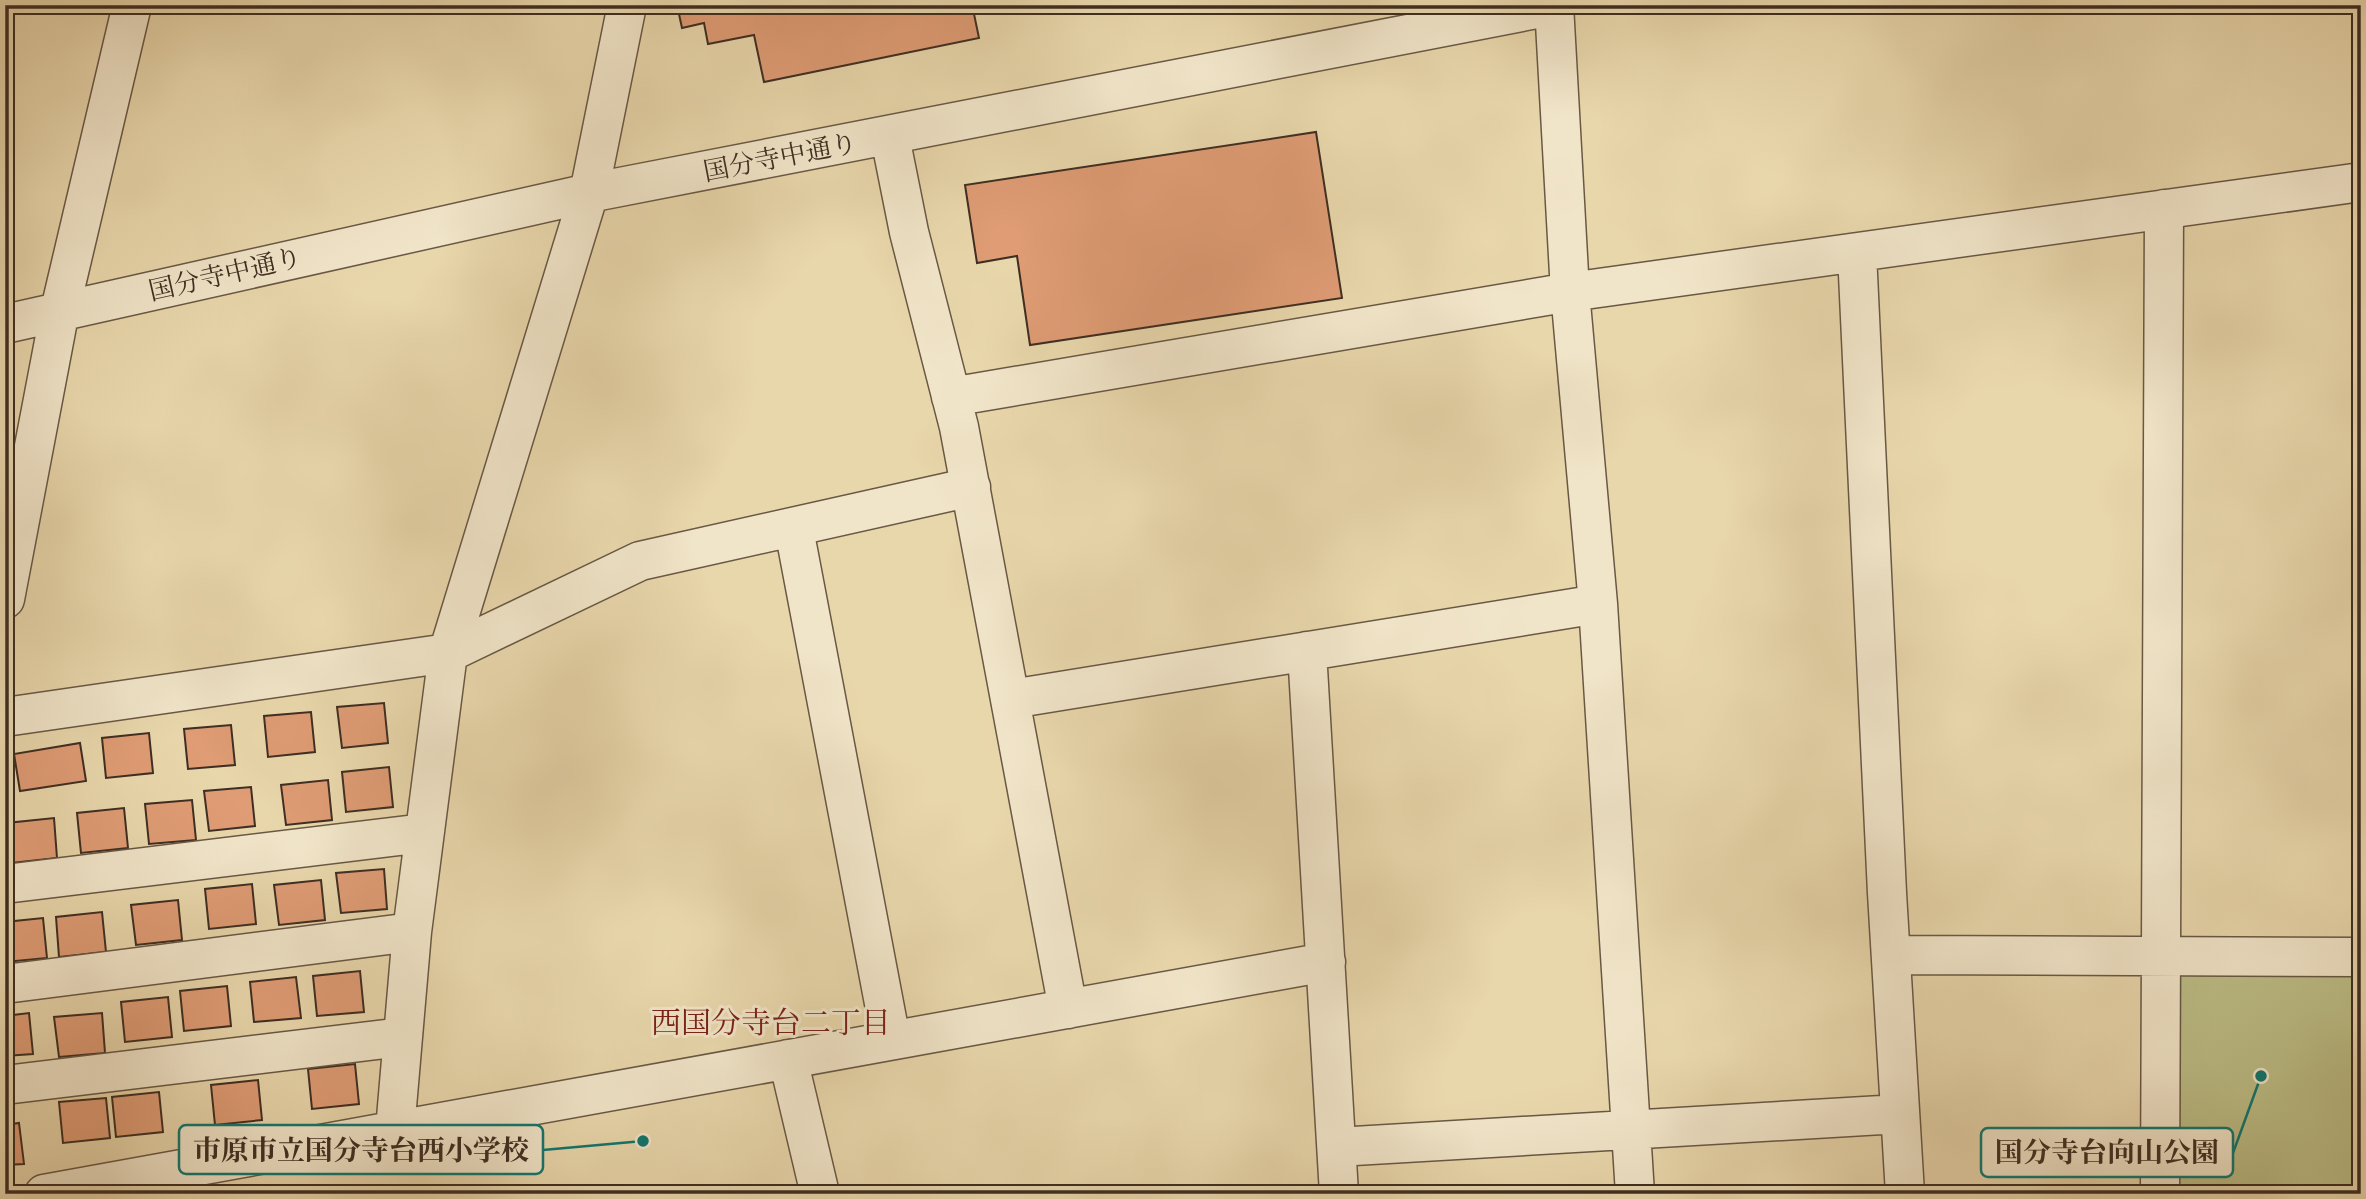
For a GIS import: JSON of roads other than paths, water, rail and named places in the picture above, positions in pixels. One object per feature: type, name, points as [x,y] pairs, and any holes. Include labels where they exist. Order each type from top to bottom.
[{"type":"street","points":[[5,599],[60,310],[132,5]]},
{"type":"street","points":[[395,1130],[412,932],[448,653],[589,193],[627,5]]},
{"type":"street","points":[[1555,5],[1570,292],[1598,604],[1635,1194]]},
{"type":"street","name":"国分寺中通り","points":[[5,324],[589,193],[890,137],[1178,77],[1555,5]]},
{"type":"street","points":[[890,137],[909,232],[971,487],[1068,1009]]},
{"type":"street","points":[[951,397],[1570,292],[2361,182]]},
{"type":"street","points":[[2160,1194],[2164,209]]},
{"type":"street","points":[[1857,253],[1905,1194]]},
{"type":"street","points":[[5,717],[448,653],[640,561],[971,487]]},
{"type":"street","points":[[794,528],[891,1040]]},
{"type":"street","points":[[1012,699],[1598,604]]},
{"type":"street","points":[[1307,651],[1339,1194]]},
{"type":"street","points":[[5,884],[424,833]]},
{"type":"street","points":[[5,984],[412,932]]},
{"type":"street","points":[[1893,955],[2361,957]]},
{"type":"street","points":[[44,1194],[1326,962]]},
{"type":"street","points":[[5,1086],[402,1037]]},
{"type":"street","points":[[788,1059],[820,1194]]},
{"type":"street","points":[[1337,1147],[1899,1114]]},
{"type":"place","name":"国分寺台向山公園","points":[[2261,1076]]},
{"type":"place","name":"市原市立国分寺台西小学校","points":[[643,1141]]},
{"type":"district","name":"西国分寺台二丁目","points":[[771,1023]]}]
